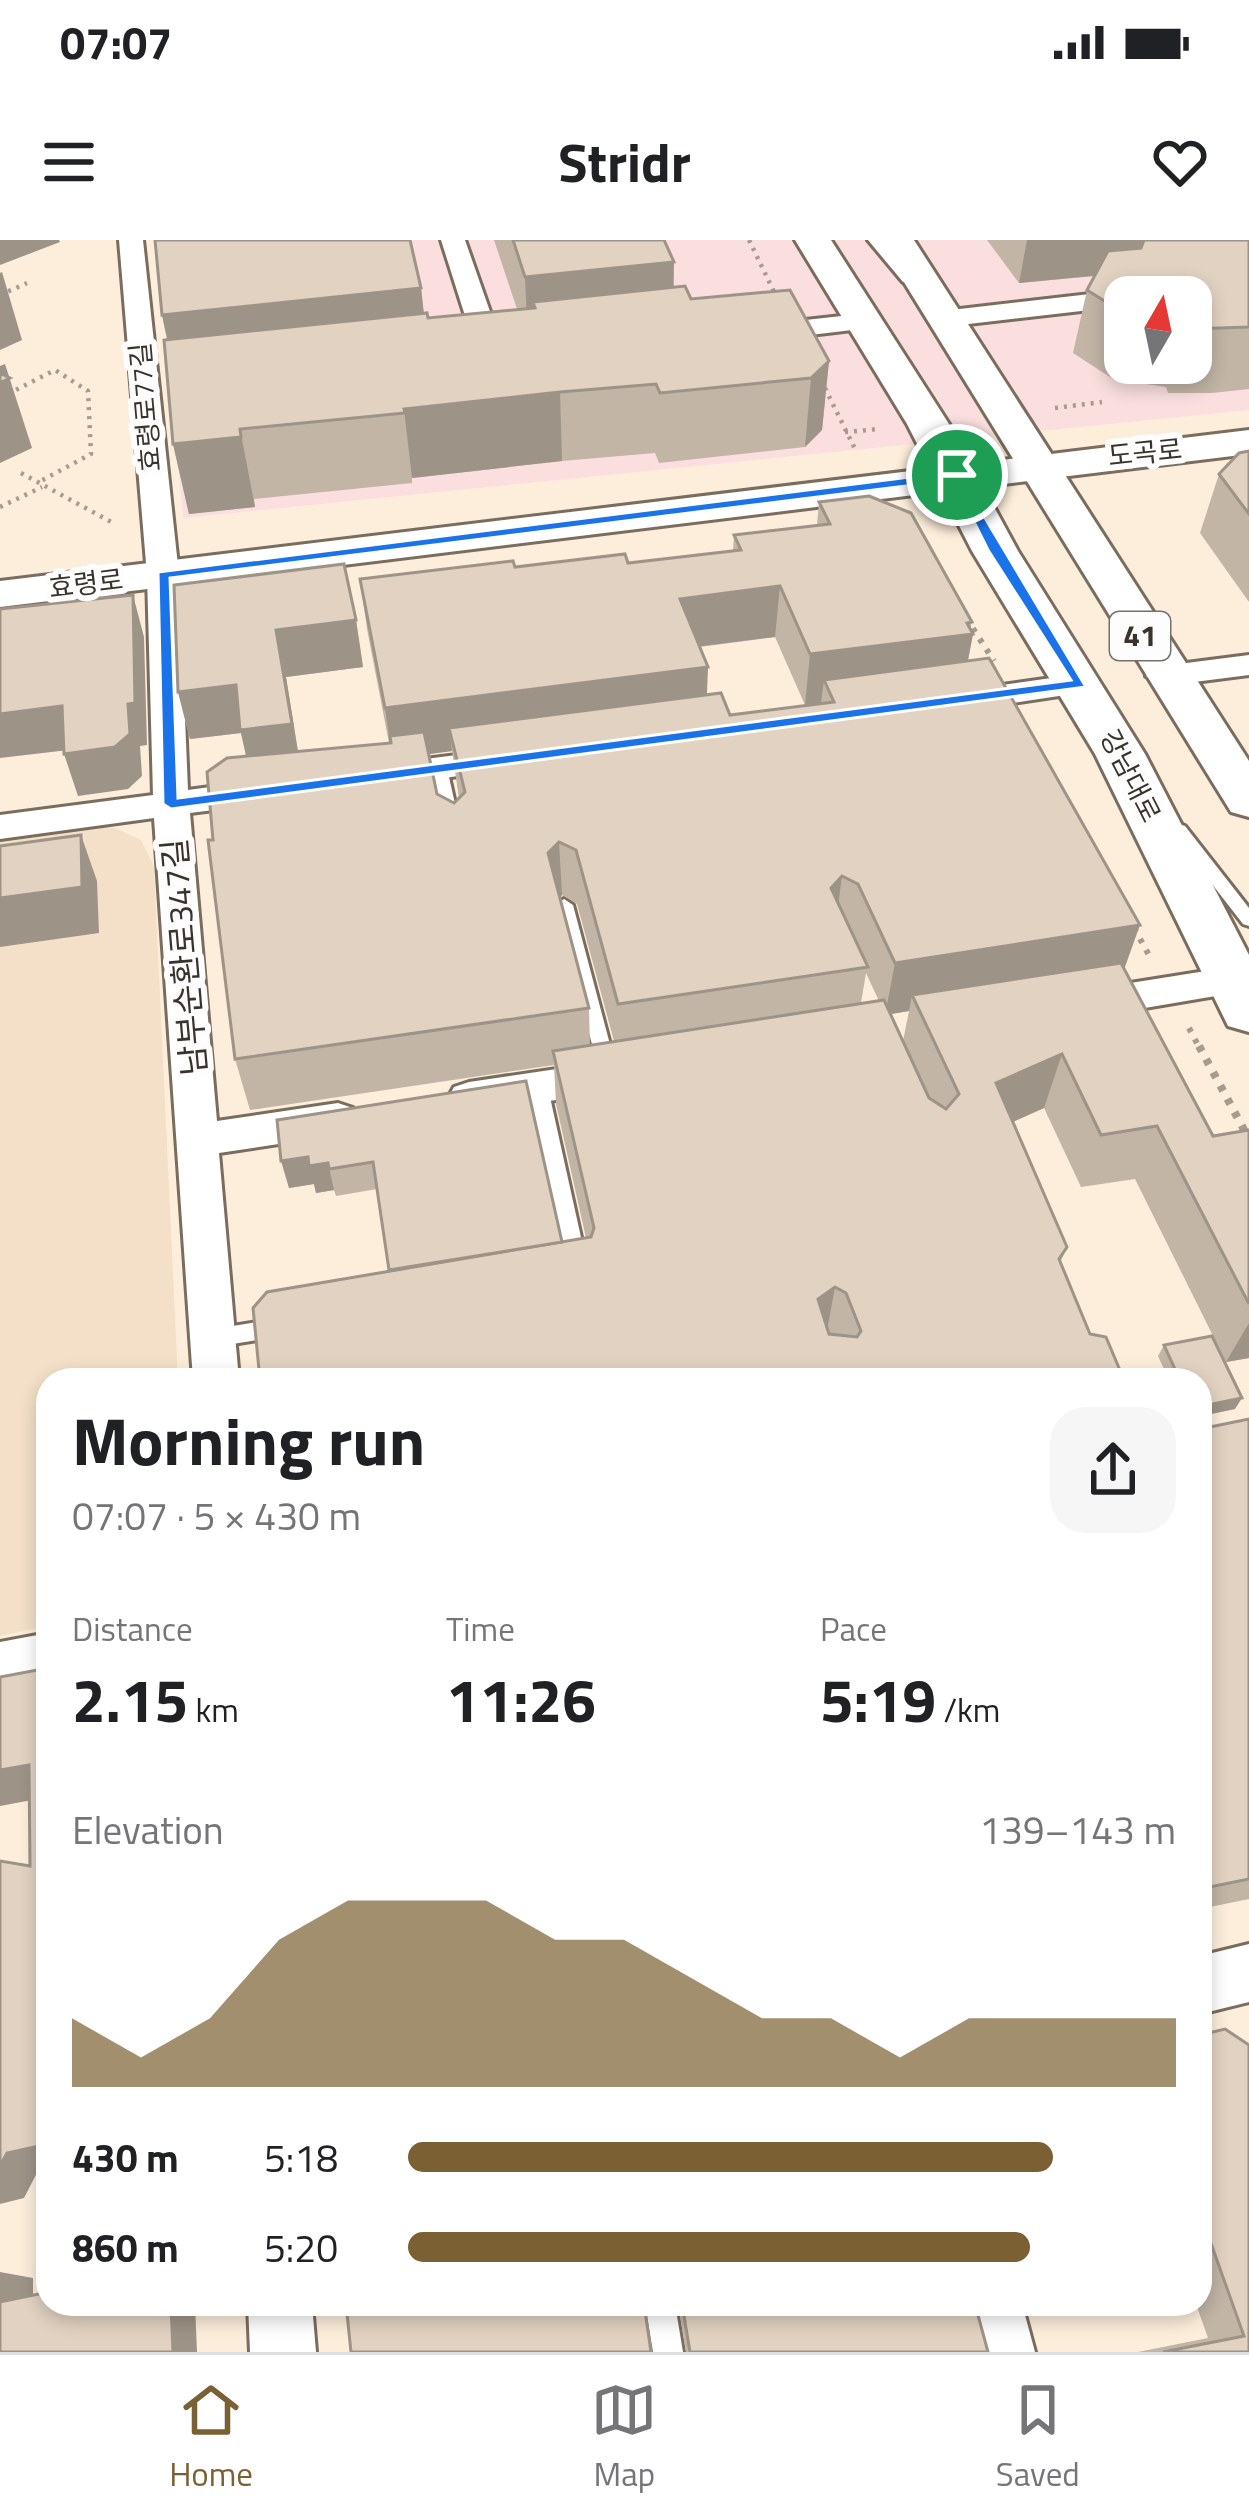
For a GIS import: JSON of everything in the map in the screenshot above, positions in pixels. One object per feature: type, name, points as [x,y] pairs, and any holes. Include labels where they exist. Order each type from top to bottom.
[{"type":"main road","name":"강남대로","points":[[813,240],[957,475],[994,550],[1081,684],[1240,996]]},
{"type":"main road","name":"41","points":[[896,240],[951,318],[1042,465],[1163,676],[1249,800]]},
{"type":"main road","name":"도곡로","points":[[957,475],[1249,442]]},
{"type":"main road","name":"효령로","points":[[0,594],[957,475]]},
{"type":"street","name":"효령로77길","points":[[131,240],[158,397],[163,574]]},
{"type":"street","points":[[453,240],[493,360]]},
{"type":"street","points":[[951,318],[1104,300]]},
{"type":"street","points":[[724,337],[860,322]]},
{"type":"street","name":"남부순환로347길","points":[[163,574],[171,804],[215,1368]]},
{"type":"street","points":[[1163,676],[1249,665]]},
{"type":"street","points":[[924,706],[1081,684]]},
{"type":"street","points":[[0,827],[554,753]]},
{"type":"street","points":[[1036,1011],[1170,992],[1240,996]]},
{"type":"street","points":[[425,1105],[654,1069]]},
{"type":"street","points":[[199,1141],[380,1112]]},
{"type":"street","points":[[0,1666],[36,1660]]},
{"type":"street","points":[[281,2316],[283,2352]]},
{"type":"street","points":[[993,2316],[1002,2352]]},
{"type":"lane","points":[[874,240],[976,363]]},
{"type":"lane","points":[[1120,754],[1249,920]]},
{"type":"lane","points":[[439,768],[457,848]]},
{"type":"lane","points":[[564,904],[609,1077]]},
{"type":"lane","points":[[538,1088],[569,1281]]},
{"type":"lane","points":[[214,1338],[305,1324]]},
{"type":"lane","points":[[661,2316],[668,2352]]},
{"type":"path","points":[[749,240],[846,423],[845,432]]},
{"type":"path","points":[[0,295],[27,283]]},
{"type":"path","points":[[0,398],[55,370],[88,391],[91,454],[0,507]]},
{"type":"path","points":[[21,473],[127,530]]},
{"type":"path","points":[[964,614],[1016,694]]},
{"type":"path","points":[[1126,913],[1249,1138]]},
{"type":"shaded area","points":[[158,240],[1249,240],[1249,410],[183,518]]},
{"type":"shaded area","points":[[85,825],[115,828],[141,840],[154,867],[177,1368],[36,1368],[36,1628],[0,1636],[0,837]]},
{"type":"building","points":[[155,240],[410,240],[421,288],[162,315]]},
{"type":"building","points":[[513,240],[664,240],[674,262],[525,277]]},
{"type":"building","points":[[1144,240],[1249,240],[1249,327],[1212,328],[1212,276],[1104,276],[1104,301],[1087,290],[1108,251],[1141,248]]},
{"type":"building","points":[[685,286],[691,299],[790,290],[829,361],[811,378],[660,393],[656,384],[560,392],[240,429],[241,437],[173,444],[164,340],[427,313],[428,318],[535,308],[533,302]]},
{"type":"building","points":[[1249,451],[1249,514],[1219,474],[1239,453]]},
{"type":"building","points":[[869,496],[911,513],[972,622],[967,623],[973,634],[810,654],[780,586],[680,599],[708,667],[385,708],[360,579],[513,561],[515,567],[625,554],[628,563],[741,550],[734,535],[830,524],[819,502]]},
{"type":"building","points":[[344,564],[356,620],[276,630],[292,724],[240,730],[236,685],[178,692],[174,585]]},
{"type":"building","points":[[133,595],[135,703],[128,704],[130,734],[115,747],[64,754],[62,706],[0,714],[0,609]]},
{"type":"building","points":[[989,658],[1140,925],[895,963],[858,884],[842,876],[831,888],[868,967],[618,1004],[576,850],[559,842],[548,853],[589,1008],[235,1059],[208,840],[213,840],[207,772],[227,758],[391,743],[390,736],[424,732],[437,794],[454,803],[465,792],[449,728],[721,693],[730,715],[834,702],[824,680]]},
{"type":"building","points":[[81,835],[82,887],[0,898],[0,846]]},
{"type":"building","points":[[1121,963],[1213,1136],[1249,1130],[1249,1304],[1157,1126],[1101,1135],[1062,1054],[996,1083],[1067,1247],[1059,1259],[1090,1334],[1106,1337],[1119,1368],[259,1368],[253,1308],[267,1292],[591,1237],[594,1228],[553,1051],[884,1000],[929,1098],[946,1109],[959,1094],[912,995]],"holes":[[[835,1287],[846,1293],[861,1331],[857,1337],[829,1334],[818,1299]]]},
{"type":"building","points":[[526,1081],[562,1242],[389,1270],[373,1162],[329,1169],[328,1163],[309,1166],[308,1157],[281,1161],[277,1120]]},
{"type":"building","points":[[1212,1336],[1242,1398],[1212,1404],[1212,1368],[1175,1368],[1164,1345]]},
{"type":"building","points":[[1249,1419],[1249,1879],[1212,1887],[1212,1427]]},
{"type":"building","points":[[36,1670],[36,2147],[7,2153],[0,2166],[0,1861],[30,1866],[29,1765],[0,1770],[0,1677]]},
{"type":"building","points":[[1225,2029],[1249,2045],[1249,2352],[1163,2352],[1244,2336],[1212,2246],[1212,2032]]},
{"type":"building","points":[[36,2294],[36,2316],[172,2316],[173,2352],[0,2352],[0,2302]]},
{"type":"building","points":[[347,2316],[646,2316],[651,2352],[351,2352]]},
{"type":"building","points":[[684,2316],[978,2316],[988,2352],[690,2352]]},
{"type":"route","points":[[957,475],[994,550],[1081,684],[171,804],[163,574],[957,475]]}]
